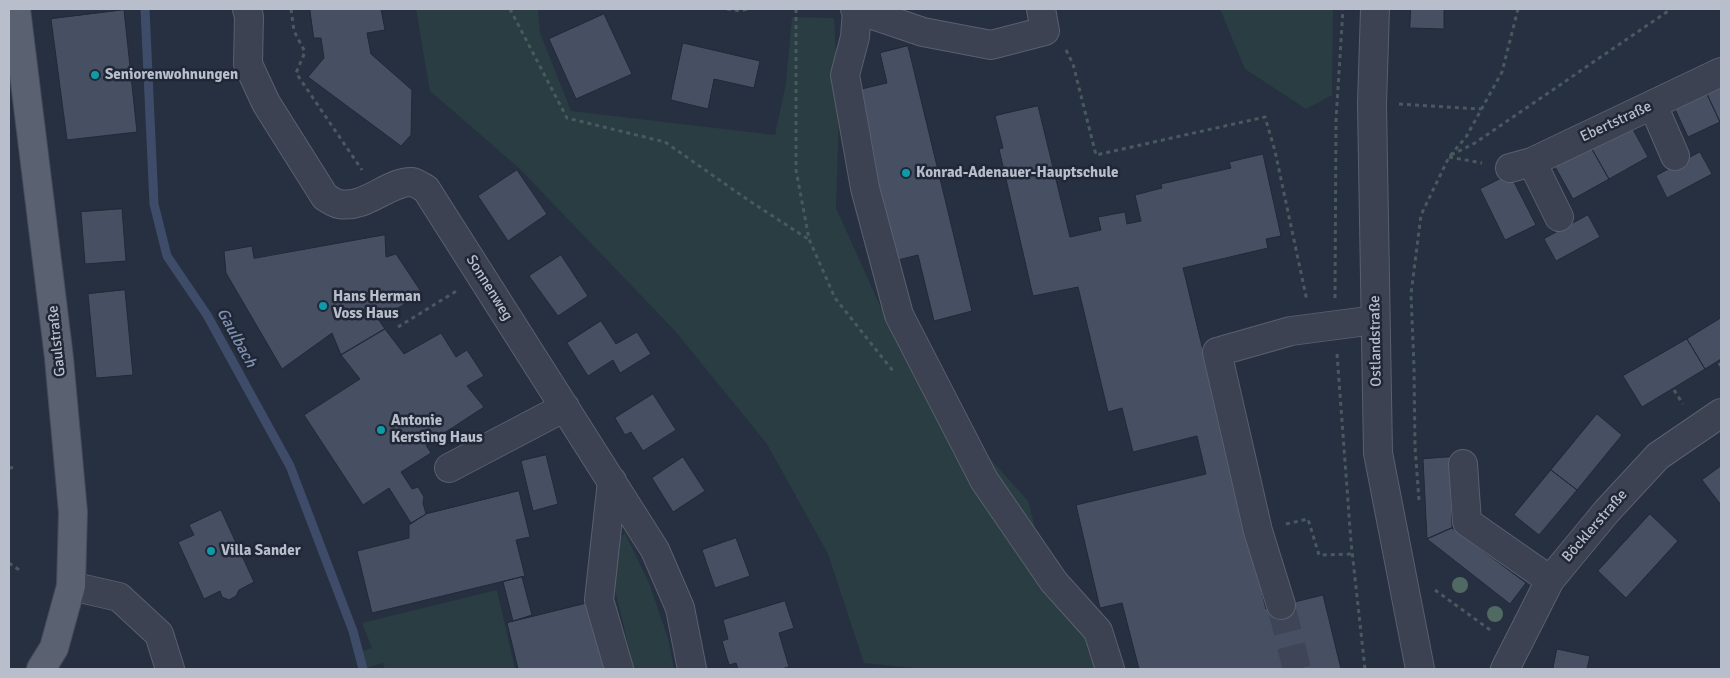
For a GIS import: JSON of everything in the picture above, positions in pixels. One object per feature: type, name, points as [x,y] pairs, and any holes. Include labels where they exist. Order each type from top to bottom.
[{"type":"main road","name":"Gaulstraße","points":[[16,9],[59,358],[73,512],[72,586],[54,648],[41,669]]},
{"type":"street","name":"Sonnenweg","points":[[247,9],[249,17],[248,64],[266,103],[325,197],[338,204],[356,203],[379,195],[397,185],[413,182],[426,189],[655,550],[680,608],[692,669]]},
{"type":"street","points":[[1043,20],[991,45],[935,35],[856,9],[855,37],[845,75],[865,188],[898,315],[984,480],[1054,582],[1098,631],[1110,669]]},
{"type":"street","name":"Ostlandstraße","points":[[1375,9],[1372,104],[1378,452],[1420,669]]},
{"type":"street","name":"Ebertstraße","points":[[1521,165],[1721,72]]},
{"type":"street","points":[[1653,105],[1675,156]]},
{"type":"street","points":[[1521,165],[1559,217]]},
{"type":"street","points":[[1281,605],[1258,531],[1217,352],[1291,331],[1375,320]]},
{"type":"street","points":[[450,468],[565,407]]},
{"type":"street","name":"Böcklerstraße","points":[[1510,659],[1550,580],[1607,510],[1658,456],[1721,414]]},
{"type":"street","points":[[1463,464],[1467,522],[1550,580]]},
{"type":"street","points":[[612,482],[599,600],[619,669]]},
{"type":"street","points":[[72,586],[119,597],[159,634],[170,669]]},
{"type":"path","points":[[291,9],[294,30],[305,52],[296,73],[379,195]]},
{"type":"path","points":[[510,9],[567,118],[665,142],[748,200],[809,239]]},
{"type":"path","points":[[727,9],[742,11],[747,9]]},
{"type":"path","points":[[796,9],[796,170],[809,239],[835,298],[894,373]]},
{"type":"path","points":[[1343,9],[1336,120],[1335,325],[1352,554],[1365,669]]},
{"type":"path","points":[[1419,501],[1415,447],[1411,294],[1421,215],[1449,157],[1466,137],[1502,72],[1518,9]]},
{"type":"path","points":[[1449,157],[1475,143],[1671,9]]},
{"type":"path","points":[[1074,64],[1096,155],[1265,117],[1275,151],[1307,303]]},
{"type":"path","points":[[1424,104],[1481,109]]},
{"type":"path","points":[[1449,157],[1521,165]]},
{"type":"path","points":[[398,327],[481,275]]},
{"type":"path","points":[[9,468],[17,467]]},
{"type":"path","points":[[1312,530],[1319,555],[1352,554]]},
{"type":"path","points":[[9,564],[21,571]]},
{"type":"path","points":[[1429,586],[1510,659]]},
{"type":"green space","points":[[416,9],[538,9],[540,33],[571,111],[775,135],[786,83],[792,17],[834,18],[839,110],[836,208],[892,332],[967,433],[1028,501],[1054,600],[1091,641],[1094,669],[924,669],[864,663],[828,554],[767,444],[676,332],[519,168],[430,91]]},
{"type":"green space","points":[[1220,9],[1333,9],[1332,95],[1306,109],[1245,69]]},
{"type":"green space","points":[[625,533],[649,583],[668,638],[674,669],[634,669],[607,556],[613,544]]},
{"type":"green space","points":[[497,590],[515,669],[385,669],[383,663],[363,669],[358,653],[372,648],[362,623]]},
{"type":"building","points":[[310,9],[381,9],[385,30],[367,33],[371,54],[412,90],[411,135],[401,146],[308,77],[324,58],[321,38],[314,38]]},
{"type":"building","points":[[1411,9],[1444,9],[1444,29],[1410,28]]},
{"type":"building","name":"Seniorenwohnungen","points":[[124,10],[137,132],[67,140],[51,19]]},
{"type":"building","points":[[604,14],[632,74],[576,99],[549,39]]},
{"type":"building","points":[[683,43],[760,61],[754,88],[714,79],[708,109],[671,100]]},
{"type":"building","name":"Konrad-Adenauer-Hauptschule","points":[[908,46],[972,311],[934,321],[918,255],[894,261],[853,91],[887,83],[880,53]]},
{"type":"building","points":[[1721,82],[1721,122],[1720,122],[1705,90]]},
{"type":"building","points":[[1705,90],[1720,122],[1688,137],[1673,105]]},
{"type":"building","points":[[1038,106],[1070,237],[1101,230],[1098,217],[1125,212],[1127,224],[1141,221],[1135,195],[1162,188],[1161,184],[1231,168],[1229,162],[1263,154],[1281,236],[1266,239],[1268,248],[1183,268],[1266,609],[1323,595],[1341,669],[1139,669],[1122,603],[1100,608],[1076,505],[1206,474],[1197,436],[1133,452],[1122,408],[1108,412],[1078,287],[1033,296],[999,149],[1003,148],[995,116]]},
{"type":"building","points":[[1629,122],[1648,157],[1609,179],[1589,144]]},
{"type":"building","points":[[1589,144],[1609,179],[1573,199],[1553,163]]},
{"type":"building","points":[[1700,152],[1712,174],[1667,198],[1656,176]]},
{"type":"building","points":[[517,170],[547,214],[508,241],[478,196]]},
{"type":"building","points":[[1510,174],[1536,225],[1505,240],[1480,189]]},
{"type":"building","points":[[122,209],[126,261],[85,264],[81,212]]},
{"type":"building","points":[[1588,215],[1600,237],[1556,261],[1544,239]]},
{"type":"building","name":"Hans Herman Voss Haus","points":[[385,235],[386,257],[396,254],[422,293],[379,320],[385,329],[341,355],[332,333],[282,369],[226,273],[224,251],[252,246],[254,258]]},
{"type":"building","points":[[561,255],[588,296],[558,316],[529,276]]},
{"type":"building","points":[[125,290],[133,375],[96,378],[88,294]]},
{"type":"building","points":[[1721,318],[1721,359],[1705,369],[1687,339]]},
{"type":"building","points":[[601,321],[616,344],[637,332],[651,354],[620,373],[613,360],[588,376],[567,343]]},
{"type":"building","name":"Antonie Kersting Haus","points":[[385,329],[404,354],[441,333],[456,357],[467,350],[484,376],[467,386],[484,407],[426,445],[431,453],[401,472],[412,489],[418,487],[424,497],[423,503],[426,514],[411,523],[389,488],[363,505],[304,415],[360,379],[341,355]]},
{"type":"building","points":[[1687,339],[1705,369],[1642,407],[1623,376]]},
{"type":"building","points":[[653,394],[676,430],[643,451],[631,432],[625,435],[615,418]]},
{"type":"building","points":[[1597,414],[1622,435],[1577,490],[1551,470]]},
{"type":"building","points":[[546,455],[558,504],[533,511],[521,461]]},
{"type":"building","points":[[683,457],[705,491],[673,512],[652,478]]},
{"type":"building","points":[[1450,457],[1452,528],[1427,539],[1423,459]]},
{"type":"building","points":[[1721,466],[1721,505],[1702,480]]},
{"type":"building","points":[[1551,470],[1577,490],[1539,535],[1514,515]]},
{"type":"building","points":[[519,491],[530,537],[516,540],[525,576],[372,613],[357,551],[409,538],[409,525],[426,514]]},
{"type":"building","name":"Villa Sander","points":[[221,510],[254,582],[239,590],[236,596],[229,600],[222,597],[220,591],[204,599],[178,542],[194,535],[189,525]]},
{"type":"building","points":[[1650,514],[1678,541],[1626,598],[1598,571]]},
{"type":"building","points":[[1452,528],[1526,583],[1510,604],[1427,539]]},
{"type":"building","points":[[736,538],[750,576],[715,588],[702,550]]},
{"type":"building","points":[[522,577],[532,615],[513,621],[503,582]]},
{"type":"building","points":[[596,601],[614,669],[518,669],[507,623]]},
{"type":"building","points":[[785,601],[794,628],[779,633],[789,667],[781,669],[738,669],[736,663],[729,665],[722,641],[728,639],[723,620]]},
{"type":"building","points":[[1557,649],[1590,656],[1587,669],[1553,669]]},
{"type":"waterway","name":"Gaulbach","points":[[145,9],[154,204],[167,256],[207,315],[290,466],[353,631],[363,669]]},
{"type":"tunnel","points":[[1281,605],[1297,669]]},
{"type":"place","name":"Seniorenwohnungen","points":[[95,75]]},
{"type":"place","name":"Konrad-Adenauer-Hauptschule","points":[[906,173]]},
{"type":"place","name":"Hans Herman Voss Haus","points":[[323,306]]},
{"type":"place","name":"Antonie Kersting Haus","points":[[381,430]]},
{"type":"place","name":"Villa Sander","points":[[211,551]]}]
